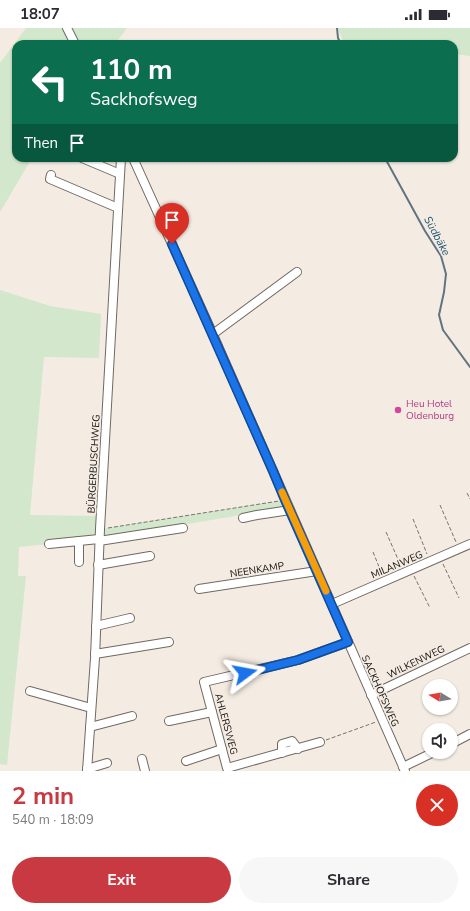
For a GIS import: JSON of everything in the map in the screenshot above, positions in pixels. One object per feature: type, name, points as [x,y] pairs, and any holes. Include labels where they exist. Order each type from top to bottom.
[{"type":"street","points":[[67,28],[73,40]]},
{"type":"street","points":[[92,162],[120,174]]},
{"type":"street","name":"BÜRGERBUSCHWEG","points":[[87,770],[95,656],[99,540],[121,162]]},
{"type":"street","name":"SACKHOFSWEG","points":[[136,162],[404,769]]},
{"type":"street","points":[[50,179],[50,182],[118,209]]},
{"type":"street","points":[[212,334],[297,272]]},
{"type":"street","points":[[243,518],[290,510]]},
{"type":"street","points":[[49,544],[99,540],[183,528]]},
{"type":"street","points":[[79,541],[79,562]]},
{"type":"street","name":"MILANWEG","points":[[332,604],[470,544]]},
{"type":"street","points":[[98,565],[150,556]]},
{"type":"street","name":"NEENKAMP","points":[[199,589],[317,571]]},
{"type":"street","points":[[96,626],[130,618]]},
{"type":"street","points":[[95,656],[169,642]]},
{"type":"street","name":"AHLERSWEG","points":[[320,742],[298,749],[292,741],[282,744],[282,753],[228,770],[204,682],[298,660],[348,642]]},
{"type":"street","points":[[95,656],[160,648]]},
{"type":"street","name":"WILKENWEG","points":[[371,695],[470,648]]},
{"type":"street","points":[[30,691],[91,708]]},
{"type":"street","points":[[169,721],[212,712]]},
{"type":"street","points":[[90,726],[132,716]]},
{"type":"street","points":[[458,740],[470,734]]},
{"type":"street","points":[[186,761],[222,749]]},
{"type":"street","points":[[142,759],[145,771]]},
{"type":"street","points":[[404,769],[422,759]]},
{"type":"street","points":[[87,770],[107,763]]},
{"type":"path","points":[[467,493],[470,499]]},
{"type":"path","points":[[100,529],[285,500]]},
{"type":"path","points":[[440,506],[459,549]]},
{"type":"path","points":[[413,520],[431,562]]},
{"type":"path","points":[[386,532],[430,608]]},
{"type":"path","points":[[373,552],[386,581]]},
{"type":"path","points":[[440,557],[459,598]]},
{"type":"path","points":[[320,742],[382,720]]},
{"type":"green space","points":[[26,28],[64,28],[71,40],[17,40]]},
{"type":"green space","points":[[71,28],[127,28],[118,40],[78,40]]},
{"type":"green space","points":[[338,28],[470,28],[470,56],[458,54],[458,40],[342,40]]},
{"type":"green space","points":[[12,47],[12,162],[30,162],[0,212],[0,63]]},
{"type":"green space","points":[[0,290],[50,306],[101,314],[99,358],[44,357],[30,515],[101,516],[100,529],[285,500],[288,507],[99,539],[19,547],[18,576],[26,576],[7,765],[0,764]]},
{"type":"waterway","name":"Südbäke","points":[[337,28],[339,40]]},
{"type":"waterway","name":"Südbäke","points":[[387,162],[425,231],[441,256],[446,274],[439,315],[443,330],[470,367]]},
{"type":"slow traffic","points":[[282,492],[326,591]]},
{"type":"place","name":"Heu Hotel Oldenburg","points":[[398,410]]},
{"type":"route","points":[[172,244],[348,642],[321,653],[298,660],[245,673]]}]
